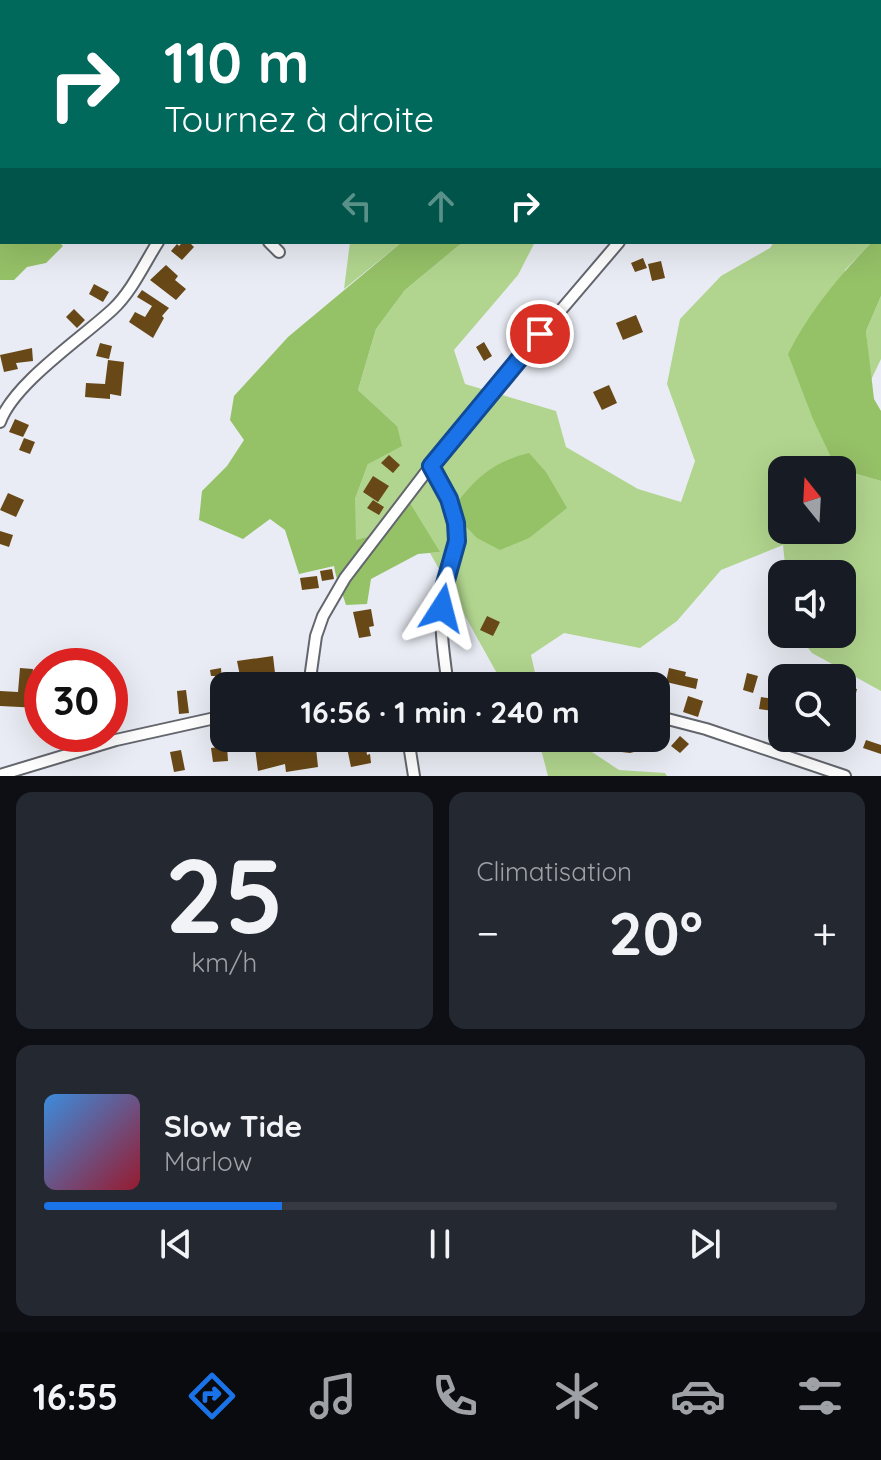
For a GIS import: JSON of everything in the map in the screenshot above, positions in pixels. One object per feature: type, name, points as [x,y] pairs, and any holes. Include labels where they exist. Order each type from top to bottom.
[{"type":"street","points":[[0,422],[6,408],[32,381],[115,308],[157,244]]},
{"type":"street","points":[[271,244],[279,252]]},
{"type":"street","points":[[311,672],[316,636],[332,598],[372,541],[520,356],[617,244]]},
{"type":"street","points":[[431,466],[449,499],[456,523],[457,541],[443,591],[442,639],[446,672]]},
{"type":"street","points":[[0,775],[116,740],[210,719]]},
{"type":"street","points":[[670,720],[845,776]]},
{"type":"street","points":[[410,752],[414,776]]},
{"type":"green space","points":[[0,244],[63,246],[46,263],[27,267],[14,280],[0,280]]},
{"type":"green space","points":[[350,244],[400,244],[344,289]]},
{"type":"green space","points":[[400,244],[461,244],[405,290],[376,329],[358,390],[397,426],[402,446],[368,464],[355,499],[356,540],[367,537],[408,500],[440,552],[418,554],[371,579],[367,604],[346,605],[334,566],[299,574],[285,530],[270,519],[243,539],[199,520],[202,491],[227,466],[244,440],[230,420],[234,396],[288,337]]},
{"type":"green space","points":[[461,244],[534,244],[518,275],[454,350],[465,384],[556,411],[566,447],[638,489],[681,502],[695,461],[667,384],[680,319],[721,276],[773,244],[870,244],[845,270],[837,456],[768,456],[768,544],[856,544],[856,474],[881,481],[881,691],[856,677],[856,664],[832,664],[808,648],[856,648],[856,560],[785,560],[783,545],[721,570],[677,621],[640,648],[564,633],[531,655],[535,672],[496,672],[430,553],[439,552],[391,516],[367,537],[355,541],[355,499],[368,464],[397,426],[358,390],[376,329],[405,290]]},
{"type":"green space","points":[[870,244],[881,244],[881,296],[866,331],[874,399],[881,411],[881,481],[856,474],[856,456],[830,456],[788,354],[826,295]]},
{"type":"green space","points":[[881,296],[881,359],[871,380],[866,331]]},
{"type":"green space","points":[[529,453],[546,472],[567,508],[529,538],[500,550],[477,538],[451,511],[484,474],[504,462]]},
{"type":"green space","points":[[592,752],[619,770],[665,773],[667,776],[548,776],[542,753]]},
{"type":"building","points":[[177,244],[191,244],[194,247],[182,260],[171,251]]},
{"type":"building","points":[[643,258],[647,268],[635,272],[631,263]]},
{"type":"building","points":[[661,261],[665,278],[652,281],[648,264]]},
{"type":"building","points":[[166,265],[178,276],[175,280],[186,289],[176,300],[150,280]]},
{"type":"building","points":[[94,284],[109,292],[103,302],[89,294]]},
{"type":"building","points":[[142,290],[169,308],[162,316],[164,318],[153,338],[129,322],[135,312],[145,317],[152,306],[137,297]]},
{"type":"building","points":[[74,309],[85,320],[77,328],[66,317]]},
{"type":"building","points":[[636,315],[643,332],[623,340],[616,323]]},
{"type":"building","points":[[484,342],[492,356],[484,361],[476,347]]},
{"type":"building","points":[[100,343],[112,346],[109,359],[96,356]]},
{"type":"building","points":[[32,348],[33,361],[16,363],[18,369],[4,372],[0,355]]},
{"type":"building","points":[[108,360],[124,362],[121,396],[110,394],[110,399],[85,397],[86,383],[105,384]]},
{"type":"building","points":[[609,385],[617,403],[602,410],[593,392]]},
{"type":"building","points":[[15,419],[29,425],[23,437],[9,432]]},
{"type":"building","points":[[24,438],[35,442],[30,454],[19,450]]},
{"type":"building","points":[[389,455],[400,465],[393,473],[381,463]]},
{"type":"building","points":[[373,476],[389,486],[378,502],[363,492]]},
{"type":"building","points":[[8,493],[24,500],[16,517],[0,510]]},
{"type":"building","points":[[373,500],[384,507],[379,515],[367,508]]},
{"type":"building","points":[[0,531],[13,535],[9,547],[0,544]]},
{"type":"building","points":[[332,569],[334,579],[322,581],[320,571]]},
{"type":"building","points":[[317,576],[319,588],[302,590],[300,578]]},
{"type":"building","points":[[371,609],[374,626],[369,627],[371,636],[359,638],[353,612]]},
{"type":"building","points":[[487,616],[500,622],[493,636],[480,630]]},
{"type":"building","points":[[273,656],[275,672],[239,672],[237,661]]},
{"type":"building","points":[[20,668],[24,668],[24,707],[0,706],[0,691],[18,692]]},
{"type":"building","points":[[669,668],[698,679],[696,689],[670,683]]},
{"type":"building","points":[[747,673],[758,676],[753,693],[743,690]]},
{"type":"building","points":[[186,690],[189,713],[179,714],[177,691]]},
{"type":"building","points":[[688,696],[703,701],[698,717],[683,712]]},
{"type":"building","points":[[761,697],[768,698],[768,710],[759,709]]},
{"type":"building","points":[[680,736],[689,744],[680,753],[671,746]]},
{"type":"building","points":[[866,740],[881,745],[881,754],[863,748]]},
{"type":"building","points":[[181,750],[185,770],[174,772],[170,752]]},
{"type":"building","points":[[212,752],[227,752],[228,761],[213,762]]},
{"type":"building","points":[[256,752],[316,752],[318,767],[286,772],[285,764],[258,771]]},
{"type":"building","points":[[348,752],[370,754],[371,763],[351,767]]},
{"type":"route","points":[[442,608],[443,591],[457,541],[456,523],[449,499],[431,466],[540,334]]}]
